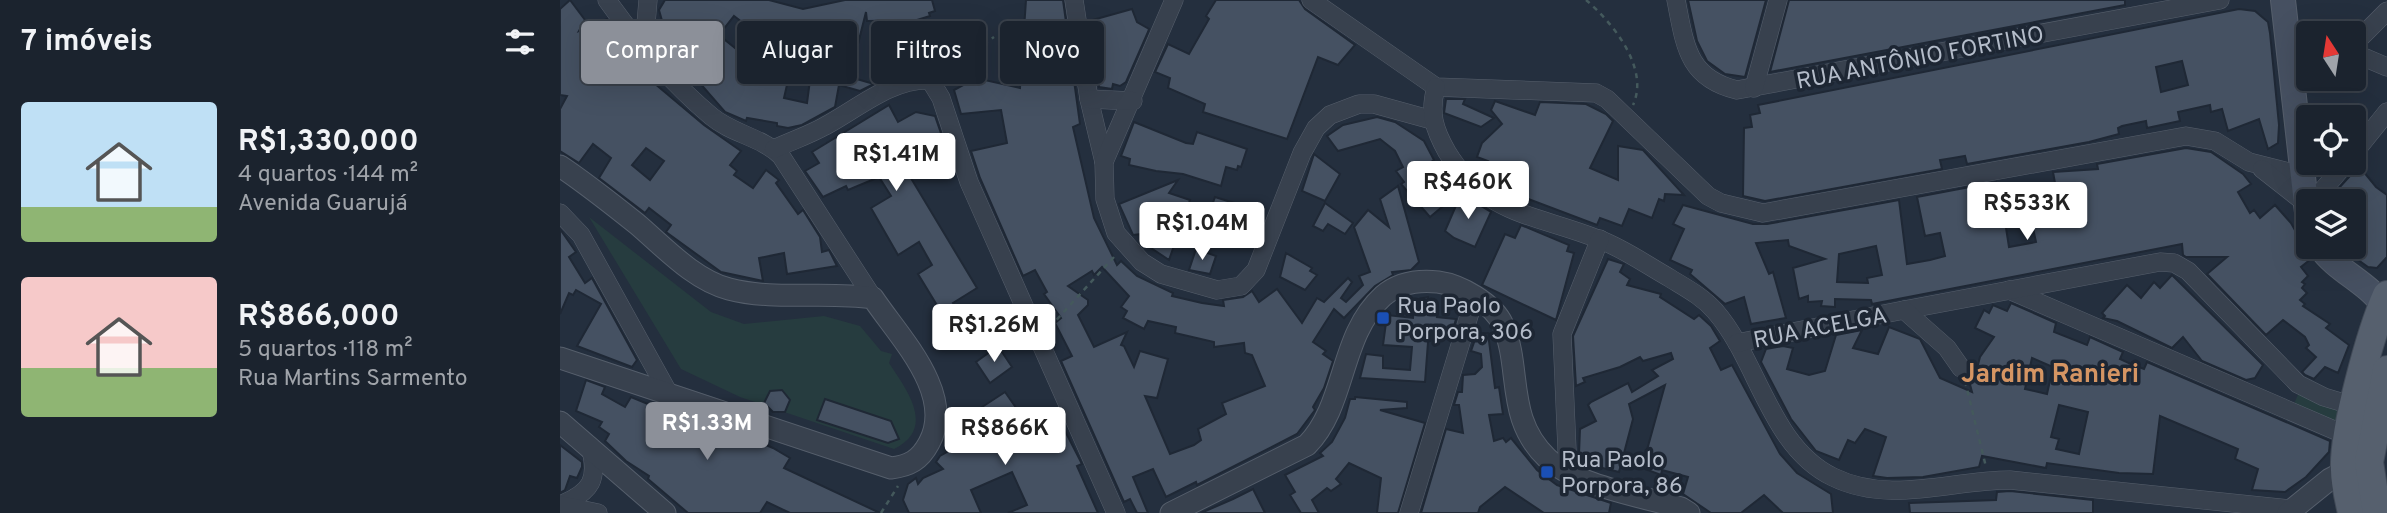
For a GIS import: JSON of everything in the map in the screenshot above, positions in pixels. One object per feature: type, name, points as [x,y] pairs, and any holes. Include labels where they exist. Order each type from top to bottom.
[{"type":"main road","points":[[2283,0],[2296,44]]},
{"type":"main road","points":[[2301,175],[2303,189]]},
{"type":"main road","points":[[2330,259],[2386,303],[2354,406],[2348,436],[2367,467],[2376,513]]},
{"type":"main road","points":[[2352,513],[2367,467],[2387,370]]},
{"type":"street","points":[[607,0],[621,21]]},
{"type":"street","points":[[646,21],[648,0]]},
{"type":"street","points":[[1074,0],[1089,99],[1104,162],[1109,215],[1125,246],[1161,274],[1217,290],[1241,286],[1256,270],[1302,153],[1317,128],[1330,115],[1359,104],[1374,104],[1432,120]]},
{"type":"street","points":[[1104,162],[1133,101],[1174,0]]},
{"type":"street","points":[[1311,0],[1436,87],[1493,91],[1579,90],[1596,93],[1624,114],[1708,196],[1721,203],[1763,213],[2186,136],[2215,141],[2256,164],[2296,202]]},
{"type":"street","name":"RUA ANTÔNIO FORTINO","points":[[1676,0],[1685,43],[1696,68],[1707,80],[1737,90],[2220,0]]},
{"type":"street","points":[[1754,88],[1778,0]]},
{"type":"street","points":[[2366,32],[2387,10]]},
{"type":"street","points":[[2366,58],[2387,66]]},
{"type":"street","points":[[560,358],[668,392],[739,419],[899,467],[922,455],[932,439],[937,421],[933,387],[873,298],[800,181],[774,149],[731,130],[711,116],[679,84]]},
{"type":"street","points":[[774,149],[822,128],[873,97],[904,84]]},
{"type":"street","points":[[932,84],[941,98],[969,182],[1116,513]]},
{"type":"street","points":[[1436,87],[1432,120],[1448,154],[1479,192],[1502,207],[1600,239],[1694,293],[1714,310],[1737,343],[1784,428],[1804,456],[1835,478],[1878,490],[1924,491],[1989,480],[2290,512],[2367,467]]},
{"type":"street","points":[[1089,99],[1133,101]]},
{"type":"street","points":[[2366,138],[2387,112]]},
{"type":"street","points":[[2256,164],[2296,174]]},
{"type":"street","points":[[560,166],[600,194],[696,274],[727,289],[758,294],[842,294],[873,298]]},
{"type":"street","points":[[2324,189],[2336,175]]},
{"type":"street","points":[[560,213],[581,235],[668,392]]},
{"type":"street","points":[[1568,472],[1562,334],[1600,239]]},
{"type":"street","points":[[1904,310],[2127,267],[2174,264],[2188,271],[2298,384],[2324,397],[2354,406]]},
{"type":"street","points":[[1171,513],[1307,445],[1320,432],[1327,418],[1354,338],[1367,313],[1385,294],[1402,285],[1425,281],[1447,283],[1475,296],[1499,317],[1503,325],[1518,408],[1529,434],[1549,460],[1568,472],[1689,513]]},
{"type":"street","points":[[2009,290],[2348,436]]},
{"type":"street","points":[[1409,513],[1475,296]]},
{"type":"street","name":"RUA ACELGA","points":[[1737,343],[1904,310],[1947,348],[1961,368]]},
{"type":"street","points":[[2288,410],[2298,384]]},
{"type":"street","points":[[560,422],[665,513]]},
{"type":"street","points":[[560,505],[579,497],[591,484],[596,465],[590,446]]},
{"type":"street","points":[[560,505],[598,513]]},
{"type":"path","points":[[1586,0],[1610,20],[1635,74],[1637,92],[1634,103],[1624,114]]},
{"type":"path","points":[[986,42],[994,37]]},
{"type":"path","points":[[1039,340],[1125,246]]},
{"type":"path","points":[[1961,368],[1989,480]]},
{"type":"path","points":[[881,513],[895,495],[899,467]]},
{"type":"green space","points":[[589,217],[711,312],[744,324],[824,316],[860,326],[881,351],[892,354],[889,363],[914,408],[914,430],[907,440],[894,449],[740,397],[681,369]]},
{"type":"green space","points":[[2300,390],[2346,408],[2341,428],[2291,411]]},
{"type":"building","points":[[570,0],[585,20],[581,21],[579,31],[581,30],[581,84],[655,84],[704,125],[741,151],[730,165],[737,171],[734,175],[753,188],[766,170],[779,180],[776,183],[798,214],[803,210],[820,237],[822,252],[829,250],[837,266],[787,274],[784,253],[759,258],[763,281],[721,272],[666,232],[671,225],[649,208],[645,213],[599,178],[611,158],[593,144],[579,163],[560,151],[560,109],[567,96],[560,95],[560,9]],"holes":[[[646,148],[664,161],[650,180],[632,165]]]},
{"type":"building","points":[[665,0],[769,0],[803,9],[845,0],[932,0],[935,11],[929,13],[930,16],[917,20],[867,21],[866,12],[857,48],[857,21],[741,21],[734,16],[723,30],[723,21],[662,21],[659,10]]},
{"type":"building","points":[[1026,0],[1063,0],[1066,21],[1025,21]]},
{"type":"building","points":[[1216,0],[1299,0],[1305,9],[1355,45],[1338,65],[1318,57],[1287,139],[1203,112],[1205,104],[1168,88],[1170,78],[1155,72],[1168,44],[1189,54],[1209,19],[1206,16]]},
{"type":"building","points":[[1688,0],[1766,0],[1745,77],[1725,74],[1707,61],[1697,41]]},
{"type":"building","points":[[1789,0],[2125,0],[2125,5],[1770,72]]},
{"type":"building","points":[[1132,9],[1137,22],[1149,29],[1126,82],[1120,86],[1113,84],[1112,89],[1099,87],[1099,84],[1104,84],[1104,21],[1089,21]]},
{"type":"building","points":[[2239,9],[2255,11],[2268,22],[2279,125],[2278,143],[2268,149],[2259,119],[2228,131],[2222,109],[2211,112],[2210,105],[2178,112],[2180,121],[2147,128],[2146,121],[2122,126],[2118,128],[2119,134],[2089,142],[1967,164],[1965,156],[1940,160],[1942,169],[1765,201],[1743,196],[1744,128],[1752,127],[1750,115],[1760,113],[1758,105]],"holes":[[[2182,61],[2188,85],[2161,92],[2156,67]]]},
{"type":"building","points":[[723,38],[737,50],[737,84],[787,84],[784,98],[807,103],[809,84],[857,84],[857,79],[874,84],[860,91],[839,85],[835,107],[802,125],[788,128],[777,126],[777,123],[747,118],[746,121],[725,112],[701,84],[723,84]]},
{"type":"building","points":[[986,80],[1020,88],[1020,84],[1075,84],[1080,124],[1073,127],[1094,218],[1117,265],[1121,261],[1137,276],[1173,293],[1172,296],[1224,306],[1223,300],[1243,297],[1252,291],[1259,302],[1277,289],[1302,323],[1317,298],[1324,302],[1348,278],[1352,282],[1341,298],[1346,302],[1363,285],[1359,276],[1370,272],[1354,227],[1368,210],[1389,227],[1380,199],[1398,186],[1419,262],[1411,270],[1392,272],[1393,275],[1375,286],[1344,318],[1334,309],[1313,342],[1326,351],[1323,354],[1333,361],[1324,388],[1313,407],[1315,410],[1297,434],[1197,485],[1196,482],[1166,497],[1153,469],[1133,477],[1148,513],[1137,513],[1130,499],[1124,502],[1061,361],[1072,356],[1055,323],[1061,318],[1044,294],[1047,292],[1035,270],[1023,276],[971,151],[1007,143],[1001,110],[961,114],[954,90],[965,84],[986,84]],"holes":[[[1102,267],[1129,296],[1121,307],[1127,311],[1123,318],[1144,329],[1148,321],[1176,327],[1175,333],[1214,342],[1214,347],[1244,343],[1245,353],[1252,355],[1265,386],[1222,403],[1226,414],[1198,429],[1201,440],[1170,454],[1145,396],[1157,398],[1168,359],[1140,351],[1134,367],[1121,345],[1127,332],[1094,347],[1078,315],[1088,305],[1088,300],[1068,286],[1092,271],[1094,275]]]},
{"type":"building","points":[[1446,99],[1465,99],[1463,104],[1494,118],[1481,127],[1444,113]]},
{"type":"building","points":[[1495,101],[1535,115],[1540,102],[1586,104],[1606,114],[1613,121],[1590,168],[1618,180],[1618,146],[1643,150],[1684,195],[1665,194],[1664,201],[1659,199],[1652,218],[1629,209],[1622,226],[1600,218],[1597,225],[1507,191],[1482,176],[1488,161],[1477,157],[1482,143],[1502,124],[1491,110]]},
{"type":"building","points":[[889,105],[898,122],[916,112],[935,116],[944,142],[926,152],[917,149],[916,154],[891,145],[977,288],[953,303],[956,307],[943,315],[918,274],[932,265],[919,242],[898,255],[871,208],[891,196],[879,177],[848,190],[846,186],[823,197],[805,171],[819,163],[812,152]]},
{"type":"building","points":[[1377,117],[1395,122],[1424,141],[1434,160],[1417,172],[1435,190],[1447,178],[1460,192],[1430,217],[1401,184],[1404,182],[1396,171],[1403,167],[1395,151],[1380,139],[1338,151],[1327,136],[1343,125]]},
{"type":"building","points":[[1134,122],[1186,143],[1193,144],[1197,132],[1247,149],[1241,167],[1238,166],[1237,170],[1226,167],[1221,186],[1183,174],[1129,165],[1130,159],[1121,156]]},
{"type":"building","points":[[2186,148],[2211,152],[2243,174],[2251,184],[2238,192],[2250,213],[2254,210],[2260,218],[2275,205],[2296,232],[2296,259],[2311,259],[2301,267],[2308,276],[2302,282],[2305,284],[2302,288],[2307,293],[2300,300],[2305,304],[2303,306],[2330,324],[2326,328],[2349,345],[2338,373],[2325,367],[2314,379],[2305,375],[2302,372],[2316,357],[2306,348],[2309,345],[2305,337],[2283,320],[2266,335],[2207,274],[2227,257],[2186,257],[2183,255],[2182,244],[1872,304],[1871,300],[1835,299],[1835,307],[1821,306],[1822,301],[1808,302],[1808,296],[1799,299],[1793,268],[1825,259],[1789,246],[1788,240],[1756,243],[1769,274],[1773,272],[1786,318],[1751,324],[1744,297],[1725,304],[1690,274],[1692,270],[1670,260],[1684,229],[1673,224],[1683,205],[1753,224],[1767,224],[1899,200],[1907,264],[1930,260],[1945,256],[1940,233],[1925,236],[1917,197],[1996,182],[1998,191],[2031,184],[2032,187],[2055,183],[2053,172],[2098,169],[2097,164]],"holes":[[[2029,210],[2036,242],[2009,247],[2004,215]],[[1876,246],[1882,275],[1867,278],[1868,283],[1837,282],[1839,254]]]},
{"type":"building","points":[[1314,154],[1340,174],[1325,201],[1302,191]]},
{"type":"building","points":[[2351,175],[2366,175],[2387,195],[2387,257],[2377,268],[2368,267],[2357,259],[2366,259],[2366,189],[2338,189]]},
{"type":"building","points":[[1178,180],[1169,193],[1190,200],[1169,260],[1145,244],[1150,233],[1133,235],[1119,204]]},
{"type":"building","points":[[1461,194],[1491,212],[1475,247],[1445,231]]},
{"type":"building","points":[[1215,197],[1234,203],[1225,230],[1205,225]]},
{"type":"building","points":[[1325,203],[1353,223],[1345,234],[1328,224],[1323,231],[1313,226]]},
{"type":"building","points":[[1521,225],[1569,245],[1567,251],[1574,253],[1556,320],[1482,285],[1505,234],[1515,238]]},
{"type":"building","points":[[560,229],[576,252],[569,257],[585,283],[592,278],[637,360],[632,367],[577,346],[601,304],[576,290],[573,295],[569,293],[560,314]]},
{"type":"building","points":[[1196,249],[1216,256],[1210,274],[1189,270]]},
{"type":"building","points":[[1286,253],[1312,268],[1310,271],[1317,275],[1305,290],[1280,277]]},
{"type":"building","points":[[1608,259],[1624,264],[1620,272],[1630,279],[1627,285],[1661,294],[1660,297],[1694,319],[1699,315],[1711,326],[1720,341],[1710,348],[1721,370],[1732,365],[1780,454],[1797,473],[1831,494],[1833,513],[1783,513],[1764,495],[1741,513],[1711,513],[1683,494],[1688,477],[1662,470],[1661,475],[1642,468],[1665,385],[1629,404],[1633,419],[1619,472],[1582,463],[1584,456],[1579,454],[1580,429],[1596,421],[1588,405],[1628,383],[1632,392],[1658,376],[1652,370],[1673,359],[1671,353],[1643,361],[1640,357],[1620,367],[1583,378],[1585,382],[1576,386],[1573,336]]},
{"type":"building","points":[[2172,275],[2263,365],[2255,378],[2246,380],[2202,361],[2183,337],[2172,348],[2117,321],[2103,318],[2105,316],[2102,313],[2127,285],[2141,298],[2154,282],[2160,288]]},
{"type":"building","points":[[1428,297],[1427,312],[1438,311],[1437,317],[1456,319],[1453,330],[1429,329],[1425,382],[1360,378],[1366,354],[1383,356],[1383,368],[1410,370],[1412,347],[1383,345],[1387,315],[1413,318],[1415,300]]},
{"type":"building","points":[[2011,303],[2056,323],[2054,332],[2087,345],[2090,337],[2123,352],[2120,359],[2131,364],[2144,369],[2147,362],[2330,441],[2329,452],[2306,477],[2285,492],[2252,490],[2258,469],[2235,459],[2238,449],[2160,416],[2153,474],[2119,473],[2047,463],[2046,468],[1982,456],[1979,467],[1923,477],[1873,476],[1886,437],[1865,429],[1855,443],[1848,440],[1839,460],[1816,451],[1791,419],[1761,362],[1766,349],[1783,346],[1793,348],[1787,369],[1809,375],[1825,371],[1836,335],[1862,330],[1853,348],[1878,354],[1889,327],[1920,339],[1940,378],[1972,392],[1968,377],[1976,372],[1980,357],[1994,337],[1975,328],[1984,310],[1989,313],[1993,305],[2007,311]],"holes":[[[2032,358],[2053,367],[2047,394],[2025,389]],[[2059,405],[2088,412],[2079,454],[2056,449],[2059,439],[2051,437]]]},
{"type":"building","points":[[1488,333],[1495,388],[1499,387],[1503,414],[1489,415],[1494,441],[1503,438],[1506,442],[1511,438],[1537,470],[1557,485],[1611,503],[1609,513],[1544,513],[1505,487],[1480,507],[1478,513],[1421,513],[1446,429],[1463,433],[1459,405],[1454,405],[1458,392],[1462,392],[1463,375],[1475,374],[1482,367],[1481,354],[1471,351],[1477,334]]},
{"type":"building","points":[[998,346],[1012,367],[990,383],[976,362]]},
{"type":"building","points":[[586,380],[605,387],[602,394],[625,407],[631,397],[672,414],[673,412],[725,428],[773,448],[790,458],[784,468],[880,513],[790,513],[767,502],[760,513],[688,513],[648,479],[649,476],[626,461],[605,441],[609,434],[599,427],[602,422],[576,411]]},
{"type":"building","points":[[782,390],[790,400],[785,412],[773,412],[764,403],[770,391]]},
{"type":"building","points":[[1005,392],[1019,412],[1024,409],[1042,433],[1062,425],[1082,464],[1077,466],[1098,513],[1008,513],[1027,505],[1012,472],[971,490],[981,513],[909,513],[903,500],[908,484],[916,478],[918,484],[923,478],[943,469],[936,462],[940,456],[1010,416],[950,428]]},
{"type":"building","points":[[1355,397],[1407,402],[1407,408],[1380,410],[1425,423],[1398,513],[1377,513],[1381,478],[1349,463],[1336,479],[1341,484],[1331,491],[1327,488],[1312,500],[1319,513],[1301,513],[1290,495],[1295,492],[1285,475],[1323,456],[1320,453],[1332,442],[1345,418],[1350,399]]},
{"type":"building","points":[[825,399],[891,421],[899,439],[888,443],[817,420]]},
{"type":"building","points":[[560,445],[582,462],[582,467],[577,478],[570,476],[565,490],[560,493]]},
{"type":"building","points":[[1253,489],[1265,513],[1201,513],[1233,499]]},
{"type":"building","points":[[1997,492],[2093,500],[2093,513],[1910,513],[1909,503],[1996,500]]},
{"type":"place","name":"Rua Paolo Porpora, 306","points":[[1383,318]]},
{"type":"place","name":"Rua Paolo Porpora, 86","points":[[1547,472]]},
{"type":"district","name":"Jardim Ranieri","points":[[2050,373]]}]
